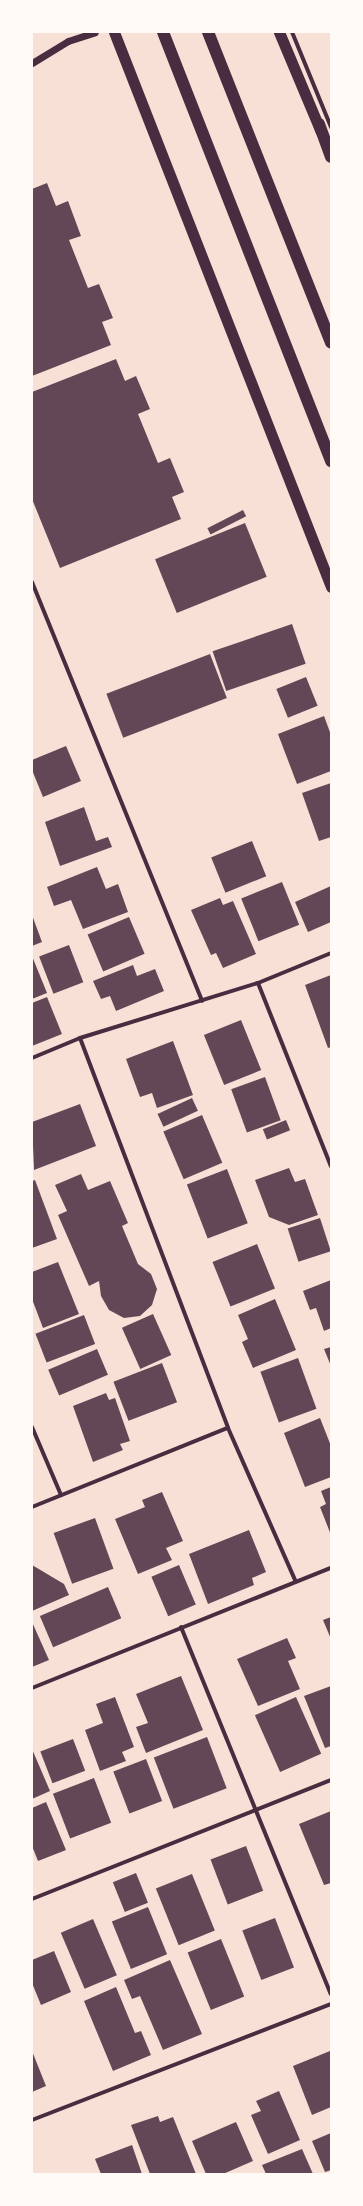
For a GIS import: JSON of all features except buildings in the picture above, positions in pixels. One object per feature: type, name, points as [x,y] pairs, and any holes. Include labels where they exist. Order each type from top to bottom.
[{"type":"highway","points":[[114,32],[331,587]]},
{"type":"highway","points":[[163,32],[331,461]]},
{"type":"highway","points":[[208,32],[331,342]]},
{"type":"highway","points":[[279,32],[331,156]]},
{"type":"highway","points":[[318,124],[331,163]]},
{"type":"street","points":[[32,63],[68,41],[95,32]]},
{"type":"street","points":[[292,32],[331,127]]},
{"type":"street","points":[[32,582],[202,1001]]},
{"type":"street","points":[[32,1058],[80,1038],[258,983],[331,953]]},
{"type":"street","points":[[258,983],[331,1166]]},
{"type":"street","points":[[80,1038],[228,1428],[294,1580]]},
{"type":"street","points":[[32,1427],[61,1495]]},
{"type":"street","points":[[32,1507],[228,1428]]},
{"type":"street","points":[[32,1688],[294,1580],[331,1568]]},
{"type":"street","points":[[181,1627],[257,1809],[331,1994]]},
{"type":"street","points":[[32,1899],[331,1780]]},
{"type":"street","points":[[32,2120],[331,2004]]}]
